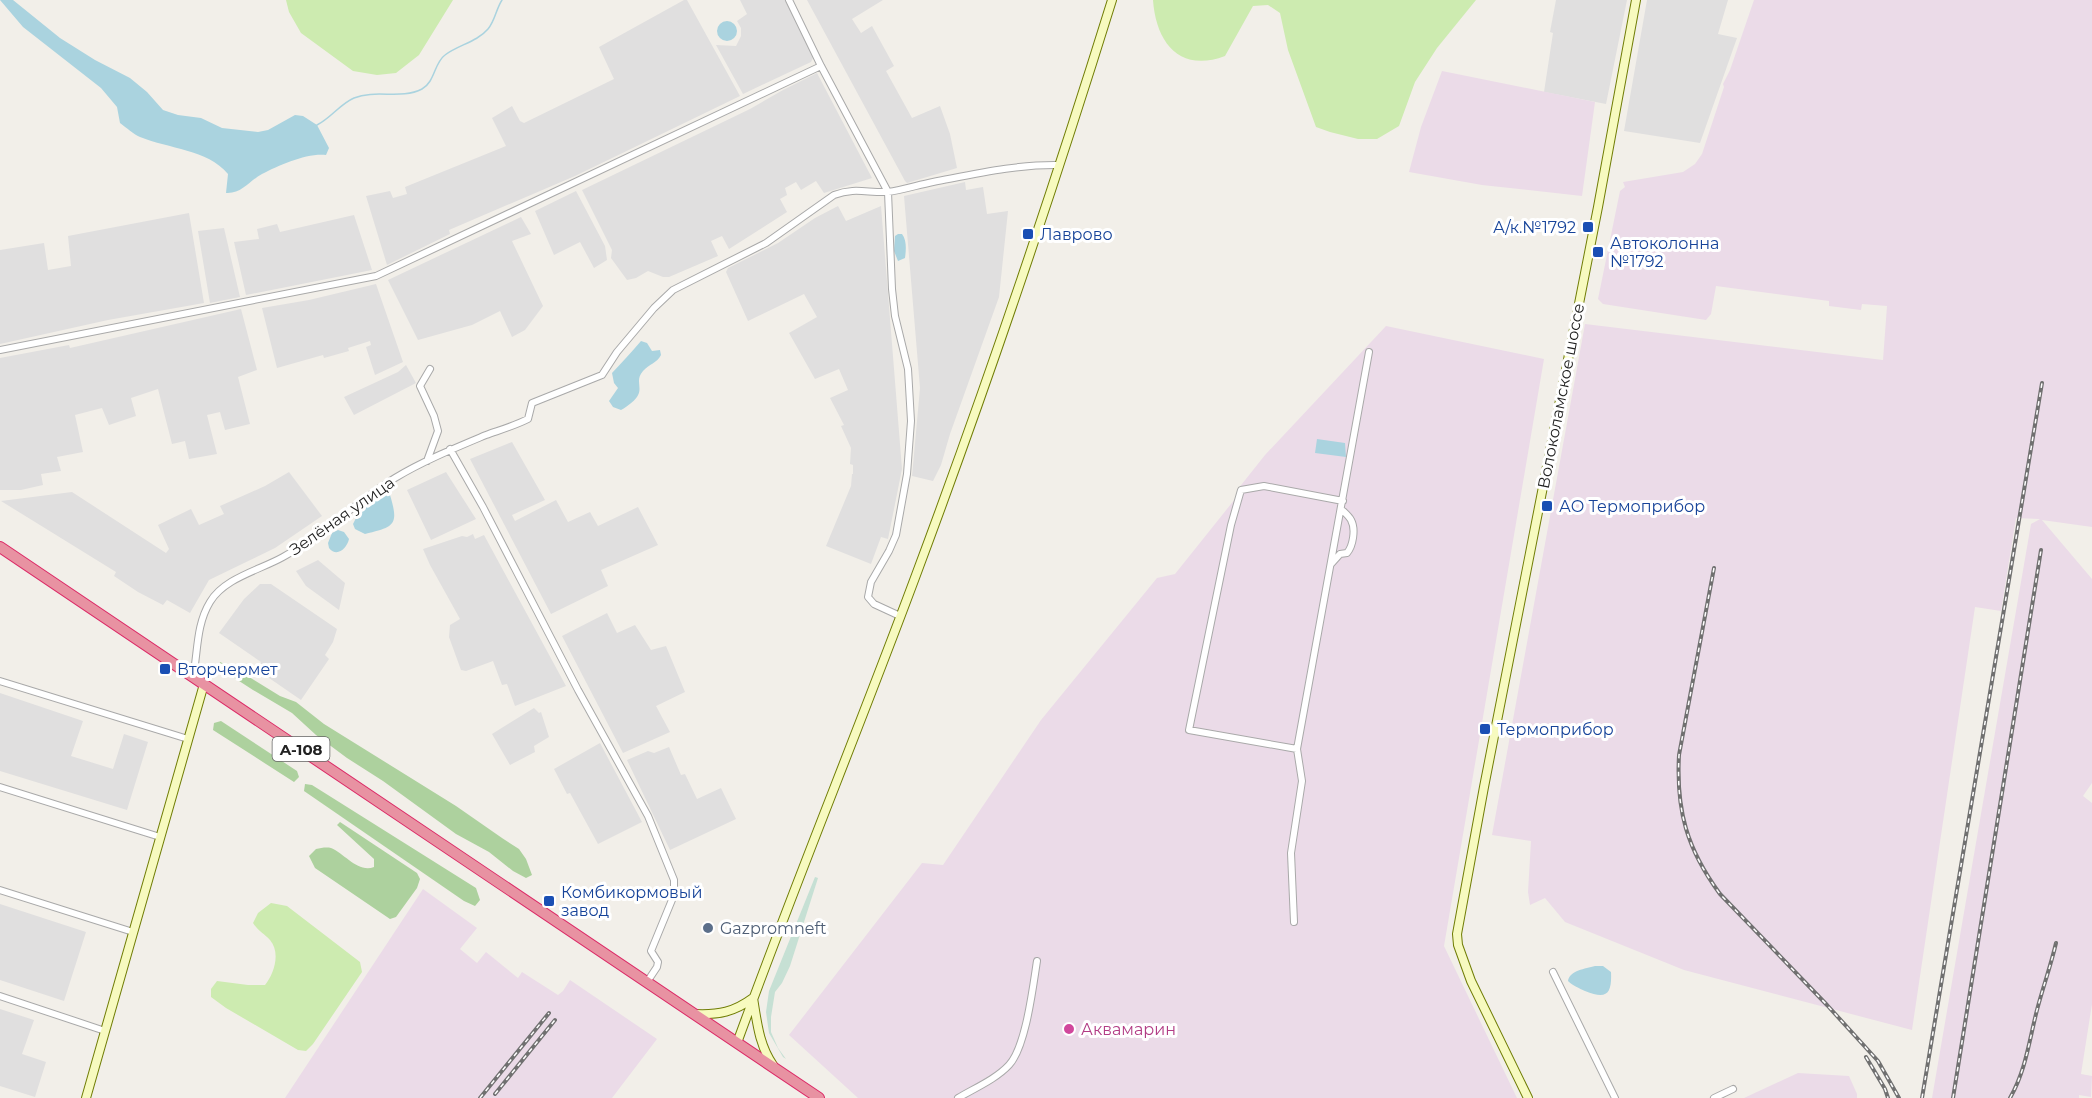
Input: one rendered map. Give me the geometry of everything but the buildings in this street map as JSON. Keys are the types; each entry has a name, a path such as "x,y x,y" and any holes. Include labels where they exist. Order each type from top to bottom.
{"highway":[{"name":"А-108","path":"0,547 819,1098"}],"street":[{"path":"789,0 821,66 888,192 892,289 910,384 911,421 907,474 896,535 871,582 868,597 874,604 900,616"},
{"path":"737,1043 900,616 996,354 1060,165 1112,0"},
{"name":"Волоколамское шоссе","path":"1528,1098 1471,981 1458,945 1457,934 1636,0"},
{"path":"0,350 376,276 821,66"},
{"path":"888,192 1032,165 1060,165"},
{"name":"Зелёная улица","path":"193,677 197,641 209,602 215,594 229,584 293,551 322,533 369,495 397,477 450,449 513,426 528,418 532,404 602,375 616,352 654,308 673,290 766,243 834,195 857,189 888,192"},
{"path":"1294,921 1291,853 1302,781 1297,749 1369,352"},
{"path":"427,461 438,431 434,416 420,386 430,369"},
{"path":"450,449 648,816 674,880 674,895 651,951 658,962 657,967 647,982"},
{"path":"1297,749 1189,730 1231,525 1241,490 1264,486 1343,501"},
{"path":"1331,564 1340,554 1347,553 1351,548 1352,521 1341,508"},
{"path":"0,681 188,739"},
{"path":"86,1098 204,684"},
{"path":"0,787 160,837"},
{"path":"0,890 133,932"},
{"path":"958,1098 1000,1074 1011,1064 1017,1053 1037,961"},
{"path":"1553,972 1615,1098"},
{"path":"0,996 105,1031"},
{"path":"694,1014 725,1013 738,1009 753,998"},
{"path":"753,998 766,1055 777,1070"},
{"path":"1714,1098 1733,1089"}],"shaded area":[{"path":"687,0 740,96 575,176 449,230 450,234 387,265 366,196 390,191 393,198 407,194 405,187 506,146 492,118 512,106 520,121 524,123 614,79 599,47"},
{"path":"740,0 785,0 813,58 811,62 743,94 716,45 736,46 741,36 741,28 737,21 747,14"},
{"path":"807,0 883,0 852,19 861,33 872,26 894,66 886,71 912,118 940,106 950,134 957,168 907,183 905,181"},
{"path":"1556,0 1627,0 1606,104 1544,92 1553,33 1550,32"},
{"path":"1647,0 1728,0 1718,34 1737,38 1700,143 1624,131"},
{"path":"1754,0 2092,0 2092,527 2042,520 2092,579 2092,783 2083,796 2092,803 2092,1004 2081,1074 2092,1076 2091,1097 2079,1095 2079,1098 1932,1098 2031,524 2040,519 2016,518 2001,611 1975,607 1912,1030 1684,970 1565,922 1545,898 1530,905 1528,892 1531,841 1492,835 1585,324 1883,360 1887,306 1862,304 1861,310 1829,306 1829,301 1716,286 1711,314 1706,320 1603,304 1598,299 1620,191 1625,187 1623,182 1683,172 1695,164 1702,154 1724,87 1723,84"},
{"path":"1442,71 1595,102 1582,196 1482,185 1409,172 1421,127"},
{"path":"817,73 872,178 824,193 816,181 801,190 796,182 785,188 787,195 780,199 787,212 729,249 722,236 711,241 718,256 669,277 648,271 627,280 611,258 612,250 582,190 750,109"},
{"path":"965,182 966,190 983,187 987,214 1008,211 999,297 941,465 933,481 912,476 920,388 904,196"},
{"path":"576,191 605,246 607,260 594,268 580,242 554,255 535,211"},
{"path":"838,206 846,221 881,206 902,469 888,539 881,537 871,564 826,546 851,486 853,465 850,464 851,448 841,426 844,425 830,398 848,390 839,369 815,379 789,333 817,317 804,294 748,321 726,272 728,268 778,243 815,218"},
{"path":"189,213 204,303 108,320 0,344 0,250 44,243 48,270 71,266 68,236"},
{"path":"354,215 372,270 246,295 234,242 259,239 257,229 277,224 280,232"},
{"path":"521,217 531,234 512,241 543,306 525,330 512,337 500,311 472,325 418,340 388,280"},
{"path":"224,228 240,297 210,303 198,231"},
{"path":"376,284 403,362 375,375 366,347 371,345 370,341 348,348 349,351 324,358 323,355 277,368 262,308 309,300"},
{"path":"241,309 257,370 238,377 250,424 225,430 220,412 207,415 217,454 189,459 185,441 172,444 158,389 131,398 136,416 109,425 102,408 75,415 83,452 57,457 61,471 41,474 43,485 21,490 0,490 0,358 69,345 70,348"},
{"path":"1386,326 1544,359 1444,946 1517,1098 858,1098 789,1035 922,863 943,865 1041,720 1157,578 1175,574 1235,499 1238,489 1265,455"},
{"path":"406,365 416,383 354,415 344,397 398,372"},
{"path":"512,442 545,500 512,515 515,521 556,500 568,522 590,512 598,526 638,507 658,545 601,570 608,586 551,614 470,459"},
{"path":"289,472 322,516 275,548 209,580 190,613 167,600 163,605 138,592 114,576 116,572 1,501 72,492 166,553 169,549 158,525 191,509 199,525 224,514 220,506 265,486"},
{"path":"446,472 476,519 431,540 407,490"},
{"path":"473,534 475,539 484,535 566,686 515,706 507,684 502,685 493,661 466,671 461,670 449,637 450,625 460,619 423,549"},
{"path":"318,560 345,583 339,610 306,586 296,571"},
{"path":"260,584 271,584 337,629 333,642 325,655 329,659 301,700 256,669 261,662 219,633 244,599"},
{"path":"607,613 617,633 635,625 651,650 666,646 685,692 656,706 670,732 623,753 562,636"},
{"path":"0,693 83,721 71,756 113,769 124,734 148,742 127,810 0,771"},
{"path":"534,708 539,713 541,712 549,737 534,746 535,752 510,765 492,734"},
{"path":"600,743 642,822 598,844 554,769"},
{"path":"669,747 681,775 685,774 697,799 721,788 736,819 670,850 627,760 648,751 654,753"},
{"path":"423,889 477,928 460,949 477,963 486,952 518,978 522,972 558,995 570,980 657,1039 612,1098 285,1098"},
{"path":"0,904 86,932 64,1001 0,980"},
{"path":"0,1009 34,1020 22,1054 46,1062 35,1097 0,1086"},
{"path":"1798,1073 1849,1076 1857,1098 1744,1098"}],"green space":[{"path":"286,0 453,0 419,55 396,73 377,75 353,71 301,33 289,12"},
{"path":"1153,0 1476,0 1437,48 1415,82 1399,126 1377,139 1358,139 1316,127 1288,50 1280,13 1268,5 1253,6 1225,56 1209,60 1195,60 1173,51 1165,41 1159,29"},
{"path":"220,662 238,670 280,696 296,702 324,724 456,806 519,849 532,875 526,878 513,871 489,852 456,834 347,758 316,735 292,713 219,668"},
{"path":"221,721 297,771 299,777 294,782 213,730 214,723"},
{"path":"305,784 312,785 476,888 480,900 475,906 464,901 304,791"},
{"path":"340,822 417,873 420,879 417,888 396,917 390,919 315,868 309,856 316,849 325,848 331,848 362,867 374,867 374,859 337,825"},
{"path":"815,877 818,878 790,966 775,992 771,1017 771,1032 786,1059 783,1057 769,1033 766,1012 769,991"},
{"path":"271,903 287,906 360,962 362,972 306,1051 298,1050 211,997 211,989 217,981 265,985 275,963 275,951 270,940 253,923 258,913"}],"water":[{"path":"0,0 13,0 60,38 130,78 163,110 178,115 201,118 222,128 258,132 268,130 295,115 303,116 317,125 329,148 326,155 310,156 285,164 262,174 237,191 226,193 228,174 219,166 199,154 151,141 130,131 120,123 117,107 101,88 23,27"},
{"path":"727,21 734,24 737,31 734,38 727,41 720,38 717,31 720,24"},
{"path":"898,234 904,236 906,249 905,258 898,261 894,251 895,236"},
{"path":"641,341 647,343 652,351 660,350 661,355 643,371 639,380 639,393 621,410 613,407 609,401 618,388 614,383 612,373"},
{"path":"1317,439 1345,443 1346,457 1315,453"},
{"path":"386,493 390,495 393,505 392,523 383,529 365,534 355,529 353,524 360,510"},
{"path":"338,530 344,532 349,539 341,551 335,552 329,548 328,543 332,533"},
{"path":"1603,966 1611,972 1607,993 1592,994 1568,981 1575,972"}],"waterway":[{"path":"317,125 344,104 362,95 406,94 422,89 430,82 441,58 488,29 502,0"}],"railway":[{"path":"1922,1098 2042,383"},
{"path":"1953,1098 2041,550"},
{"path":"1714,568 1679,755 1680,794 1686,829 1699,861 1720,894 1878,1061 1899,1098"},
{"path":"2010,1098 2023,1066 2056,943"},
{"path":"480,1098 549,1013"},
{"path":"495,1094 555,1020"},
{"path":"1866,1057 1888,1098"}],"place":[{"name":"А/к.№1792","path":"1588,227"},
{"name":"Лаврово","path":"1028,234"},
{"name":"Автоколонна №1792","path":"1598,252"},
{"name":"АО Термоприбор","path":"1547,506"},
{"name":"Вторчермет","path":"165,669"},
{"name":"Термоприбор","path":"1485,729"},
{"name":"Комбикормовый завод","path":"549,901"},
{"name":"Gazpromneft","path":"708,928"},
{"name":"Аквамарин","path":"1069,1029"}]}
